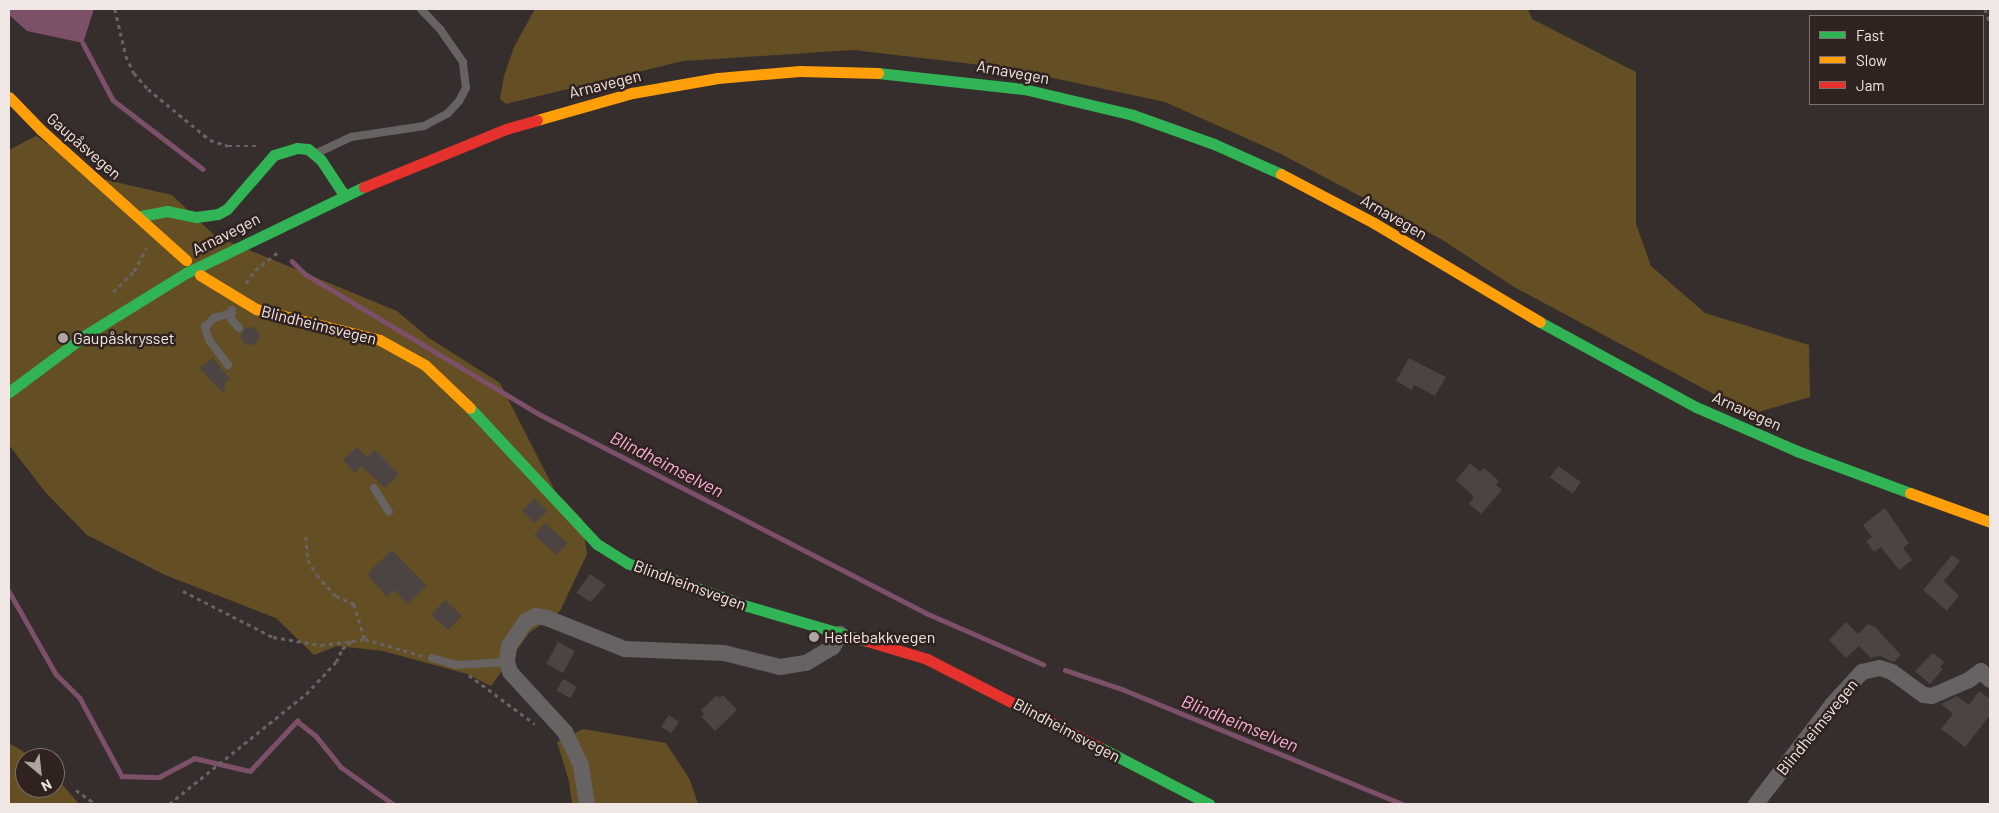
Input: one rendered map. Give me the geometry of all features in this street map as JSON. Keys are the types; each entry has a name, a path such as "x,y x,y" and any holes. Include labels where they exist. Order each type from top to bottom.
{"main road":[{"name":"Arnavegen","path":"9,392 84,336 147,295 226,252 344,195 506,129 587,104 679,84 761,74 841,71 936,76 1024,89 1133,115 1240,155 1374,223 1553,330 1696,407 1797,451 1990,522"},
{"name":"Gaupåsvegen","path":"9,97 41,130 145,220 186,260"},
{"path":"145,220 157,211 196,217 218,214 227,209 274,155 297,148 308,149 316,154 344,195"},
{"name":"Blindheimsvegen","path":"200,275 240,301 272,315 380,340 425,366 460,397 597,544 627,562 679,583 840,634 903,650 950,669 1209,804"}],"street":[{"path":"587,804 581,765 565,732 523,690 507,662 509,646 517,630 536,616 625,649 724,653 780,666 806,663 833,647 840,634"},
{"name":"Blindheimsvegen","path":"1756,804 1832,705 1862,672 1880,668 1892,672 1924,695 1932,696 1969,680 1981,671 1990,680"}],"lane":[{"path":"316,154 325,147 351,137 424,126 448,112 459,101 466,88 463,62 441,30 421,9"},
{"path":"228,365 209,340 205,327 214,318 230,313 240,301"},
{"path":"230,313 231,319 239,328"},
{"path":"374,488 389,512"},
{"path":"432,658 456,665 507,662"}],"path":[{"path":"115,9 126,56 134,73 148,89 210,140 228,146 268,146 274,155"},
{"path":"1985,9 1990,23"},
{"path":"113,292 140,263 148,240 145,220"},
{"path":"240,301 246,294 244,288 255,270 285,247"},
{"path":"306,537 308,560 317,575 336,596 354,604 365,639"},
{"path":"183,591 273,637 321,645 365,639 432,658"},
{"path":"169,804 306,694 332,668 342,649 352,641"},
{"path":"456,665 543,730"},
{"path":"76,790 96,804"}],"shaded area":[{"path":"9,9 94,9 83,43 27,31 9,15"},
{"path":"535,9 1528,9 1532,19 1636,72 1636,224 1651,266 1705,313 1809,345 1810,397 1751,414 1514,287 1441,239 1279,153 1165,102 1007,68 853,50 683,61 506,104 500,99 504,76 514,47"},
{"path":"36,136 98,178 172,195 215,236 397,311 429,338 500,383 555,491 582,519 587,554 560,611 529,633 491,686 467,674 383,651 337,646 314,655 276,618 165,575 87,535 46,493 9,445 9,150"},
{"path":"583,729 666,743 690,780 698,804 572,804 569,781 557,742"},
{"path":"9,743 17,748 15,748 15,798 65,798 65,788 79,804 9,804"}],"building":[{"path":"246,327 254,327 259,332 257,343 246,345 241,340 241,332"},
{"path":"213,358 230,379 225,383 224,394 199,368"},
{"path":"1409,358 1446,377 1435,396 1414,385 1412,390 1396,381"},
{"path":"357,447 367,457 375,450 399,474 385,488 361,466 355,473 343,460"},
{"path":"1470,463 1480,472 1484,468 1499,481 1496,485 1502,490 1481,514 1469,504 1474,497 1456,480"},
{"path":"1558,466 1581,482 1573,494 1550,477"},
{"path":"535,498 547,511 534,523 522,510"},
{"path":"1885,508 1909,543 1903,548 1912,560 1899,570 1881,547 1874,552 1866,541 1872,537 1863,525"},
{"path":"545,523 567,543 557,555 534,535"},
{"path":"392,550 427,586 408,604 394,590 387,597 369,577 369,572"},
{"path":"1952,555 1960,561 1944,581 1959,596 1947,611 1923,590"},
{"path":"590,574 606,585 591,602 576,593"},
{"path":"445,600 462,616 448,630 431,615"},
{"path":"1846,622 1858,634 1868,624 1875,627 1901,655 1894,662 1880,656 1871,658 1859,646 1846,658 1829,640"},
{"path":"558,642 575,651 563,673 546,664"},
{"path":"1933,653 1944,662 1940,667 1943,669 1930,684 1915,671"},
{"path":"563,679 577,687 570,698 556,690"},
{"path":"1979,691 1990,699 1990,715 1965,747 1941,729 1953,714 1941,704 1957,696 1969,705"},
{"path":"717,695 720,698 723,695 737,710 715,731 701,716 704,714 701,710"},
{"path":"669,715 679,722 671,733 661,726"}],"waterway":[{"name":"Blindheimselven","path":"83,43 113,100 203,169"},
{"name":"Blindheimselven","path":"292,261 305,274 539,414 926,613 1043,664"},
{"path":"9,591 56,674 80,698 122,776 159,777 194,758 250,771 297,721 316,736 341,767 393,804"},
{"name":"Blindheimselven","path":"1065,670 1122,689 1403,804"}],"traffic: fast":[{"path":"878,73 1024,89 1133,115 1214,144 1281,174"},
{"path":"141,216 167,211 196,217 218,214 227,209 274,155 297,148 308,149 321,160 344,195"},
{"path":"9,392 84,336 186,273 364,187"},
{"path":"1540,322 1696,407 1797,451 1910,493"},
{"path":"470,408 597,544 627,563 747,606 867,641"},
{"path":"1101,748 1209,804"}],"traffic: slow":[{"path":"537,120 632,93 718,78 800,71 878,73"},
{"path":"9,97 41,130 186,260"},
{"path":"1281,174 1374,223 1540,322"},
{"path":"200,275 256,309 380,340 425,365 470,408"},
{"path":"1910,493 1990,522"}],"traffic: jam":[{"path":"364,187 506,129 537,120"},
{"path":"867,641 927,659 1101,748"}],"place":[{"name":"Gaupåskrysset","path":"63,338"},
{"name":"Hetlebakkvegen","path":"814,637"}]}
